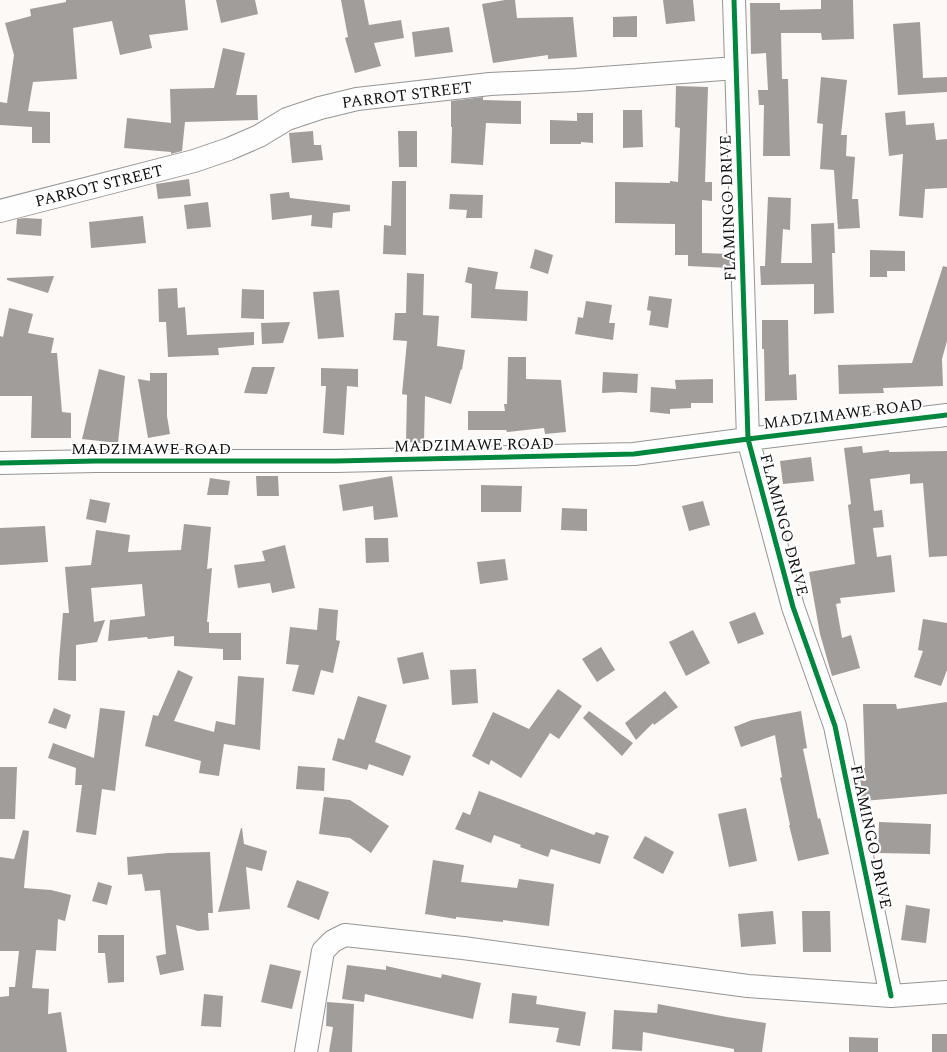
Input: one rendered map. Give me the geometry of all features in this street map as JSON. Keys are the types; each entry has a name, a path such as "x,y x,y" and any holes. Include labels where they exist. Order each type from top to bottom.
{"street":[{"name":"FLAMINGO DRIVE","path":"734,0 748,439 793,607 834,726 891,996"},
{"name":"PARROT STREET","path":"0,211 194,161 230,149 259,136 287,120 320,108 357,98 490,84 736,68"},
{"name":"MADZIMAWE ROAD","path":"0,463 96,461 336,461 634,454 947,414"},
{"path":"306,1052 323,951 333,941 345,935 464,948 748,986 891,996 947,992"}],"building":[{"path":"66,0 185,0 188,30 149,35 152,48 120,55 112,21 73,28 77,79 33,82 28,111 50,112 50,143 32,143 32,127 0,125 0,102 7,103 14,55 5,23 31,16 30,9 66,2"},
{"path":"216,0 255,0 258,14 221,23"},
{"path":"341,0 364,0 369,25 401,20 404,38 374,43 381,66 355,73 345,38 348,37"},
{"path":"505,0 515,0 517,18 573,17 577,57 548,59 548,55 493,63 482,4"},
{"path":"663,0 693,0 695,21 666,24"},
{"path":"821,0 853,0 854,39 822,40 821,33 781,33 782,79 788,79 790,156 763,156 764,105 759,105 758,90 768,90 766,53 751,54 750,3 780,3 780,10 821,9"},
{"path":"637,16 637,37 613,37 613,17"},
{"path":"920,22 923,78 947,77 947,92 898,95 893,24"},
{"path":"449,27 453,52 415,57 412,32"},
{"path":"223,48 245,53 236,95 257,95 258,120 185,122 182,151 171,154 171,152 124,148 127,118 171,123 170,89 214,88"},
{"path":"821,77 847,80 841,135 847,135 846,156 855,157 852,199 858,199 860,228 838,229 834,170 820,169 823,124 817,123"},
{"path":"676,86 708,87 705,182 712,182 712,201 702,200 702,253 730,254 730,268 688,266 688,255 675,255 675,224 615,223 615,182 678,182 680,128 675,127"},
{"path":"483,97 483,100 521,101 521,124 486,123 483,165 451,163 451,101"},
{"path":"623,110 642,110 643,147 623,148"},
{"path":"905,111 906,125 934,123 936,140 947,139 947,188 925,189 923,218 899,216 903,154 889,156 885,113"},
{"path":"577,113 593,113 593,143 581,142 581,144 550,144 550,120 577,121"},
{"path":"313,131 314,145 321,145 323,160 292,163 289,133"},
{"path":"398,131 417,131 417,167 399,167"},
{"path":"189,179 191,196 158,199 156,184"},
{"path":"392,181 406,181 406,255 383,254 384,225 391,226"},
{"path":"289,192 290,198 350,205 350,211 333,213 332,228 311,226 312,215 272,220 270,194"},
{"path":"450,194 483,195 482,218 466,218 467,210 449,209"},
{"path":"768,197 791,198 790,230 783,229 781,263 812,263 811,224 834,223 835,253 832,253 834,313 814,314 814,284 761,285 760,266 765,266"},
{"path":"208,202 211,227 187,229 184,205"},
{"path":"143,216 146,243 91,248 89,222"},
{"path":"17,219 42,219 41,236 16,234"},
{"path":"535,249 553,255 548,274 530,268"},
{"path":"870,250 905,251 905,271 887,271 887,277 870,277"},
{"path":"943,266 947,267 947,341 942,359 943,386 883,388 884,393 839,394 838,365 912,363"},
{"path":"468,267 498,272 495,289 528,291 527,321 471,318 472,284 465,282"},
{"path":"407,273 424,274 423,315 439,316 437,346 465,350 462,370 461,369 451,404 425,396 424,443 406,442 407,395 402,394 407,341 393,340 395,313 406,313"},
{"path":"54,276 48,293 7,280 7,278"},
{"path":"177,288 178,308 185,307 187,335 254,332 254,345 218,348 219,355 168,357 166,322 159,322 158,289"},
{"path":"242,289 264,290 264,319 241,318"},
{"path":"339,290 344,337 318,339 313,292"},
{"path":"649,296 672,299 668,328 649,325 651,311 647,310"},
{"path":"586,301 612,305 609,323 615,323 613,340 575,334 578,317 583,318"},
{"path":"9,308 33,314 28,333 54,338 51,353 57,353 62,412 71,413 71,438 31,438 32,396 0,396 0,336 3,337"},
{"path":"762,320 788,320 789,375 796,374 797,400 765,401"},
{"path":"290,322 283,343 262,344 261,323"},
{"path":"508,357 526,357 526,379 561,380 566,432 545,434 544,428 507,432 506,430 468,430 468,411 505,411 504,404 507,404"},
{"path":"252,367 275,367 267,394 244,393"},
{"path":"321,368 358,369 358,387 347,386 344,435 323,433 326,386 321,386"},
{"path":"99,369 125,376 118,443 82,439"},
{"path":"603,372 638,374 637,393 602,393"},
{"path":"150,373 167,373 167,416 170,434 148,438 138,379 150,381"},
{"path":"713,379 713,403 691,403 691,408 670,409 670,414 650,412 651,387 676,389 675,380"},
{"path":"862,446 863,453 889,450 889,452 947,451 947,556 929,557 923,483 910,484 910,474 870,479 874,511 882,510 884,527 873,528 877,557 891,555 895,592 840,598 841,603 836,604 842,638 851,635 860,668 832,676 820,634 809,572 855,564 848,505 851,504 844,448"},
{"path":"811,457 814,481 783,484 780,461"},
{"path":"256,476 278,476 279,496 257,496"},
{"path":"392,476 398,517 374,520 373,506 343,511 339,485"},
{"path":"210,478 230,481 228,495 207,495"},
{"path":"481,485 522,486 521,512 481,512"},
{"path":"90,499 110,503 106,523 86,519"},
{"path":"703,501 710,525 689,531 682,506"},
{"path":"562,508 587,509 587,531 561,530"},
{"path":"184,524 211,527 207,569 212,568 207,622 209,622 209,633 241,633 241,660 223,660 223,649 174,646 174,636 108,641 110,620 145,616 142,584 91,588 94,622 105,620 97,642 76,645 76,681 58,680 63,613 69,613 65,567 91,565 96,530 130,535 128,552 181,550"},
{"path":"45,526 48,562 0,565 0,528"},
{"path":"365,538 388,538 389,562 366,563"},
{"path":"285,545 295,588 272,593 270,583 238,588 234,565 265,561 262,551"},
{"path":"505,559 508,580 480,584 477,562"},
{"path":"319,608 338,610 336,640 340,641 333,673 321,670 314,695 292,691 299,665 286,664 290,627 317,630"},
{"path":"755,612 764,634 738,644 729,622"},
{"path":"923,619 947,623 947,670 941,686 914,677 923,651 918,650"},
{"path":"693,630 710,663 686,676 669,642"},
{"path":"601,647 615,670 597,682 582,659"},
{"path":"423,652 429,679 403,684 397,658"},
{"path":"476,669 478,703 452,705 450,670"},
{"path":"178,670 193,677 174,721 214,732 216,721 235,725 238,676 264,678 260,750 224,744 219,776 199,773 201,761 145,746 153,715 158,716"},
{"path":"558,689 582,706 559,739 550,733 521,778 491,760 489,765 472,756 493,712 529,729"},
{"path":"665,691 678,707 654,725 653,723 636,740 625,723"},
{"path":"358,696 387,705 375,742 411,756 403,776 369,764 367,770 332,760 338,738 344,740"},
{"path":"947,702 947,794 863,801 859,769 865,768 863,704 896,704 897,709"},
{"path":"54,708 71,715 66,729 48,723"},
{"path":"100,708 125,711 115,791 102,789 96,835 76,832 82,785 75,785 76,768 48,758 53,743 94,758"},
{"path":"589,711 633,743 622,756 583,718"},
{"path":"801,711 807,748 803,749 818,819 820,818 829,854 798,861 780,778 782,777 775,735 741,747 734,727 752,720"},
{"path":"298,766 325,768 324,791 296,789"},
{"path":"0,767 17,767 15,819 0,819"},
{"path":"479,791 594,835 596,832 609,836 600,864 551,849 548,857 520,847 521,845 494,835 491,843 455,829 463,812 470,815"},
{"path":"324,797 350,800 389,826 371,853 350,838 319,834"},
{"path":"746,808 757,861 729,867 718,814"},
{"path":"879,822 931,824 930,854 878,853"},
{"path":"241,828 244,844 267,851 262,871 246,867 250,909 218,912"},
{"path":"23,830 29,831 24,888 51,890 71,895 65,921 58,919 56,951 36,950 32,988 49,989 48,1014 61,1012 67,1052 0,1052 0,997 9,996 9,987 15,987 19,951 0,951 0,857 14,859"},
{"path":"645,836 674,852 663,874 633,858"},
{"path":"210,852 213,913 208,913 209,930 198,931 176,925 184,970 160,975 156,956 166,954 160,890 145,891 142,874 128,875 127,857 168,853"},
{"path":"433,860 464,865 461,882 517,888 519,879 554,884 549,926 503,920 503,922 456,917 456,919 425,914"},
{"path":"297,880 329,892 319,920 287,907"},
{"path":"98,882 112,886 107,905 92,901"},
{"path":"906,905 930,909 926,943 901,940"},
{"path":"773,911 776,944 741,947 738,914"},
{"path":"802,911 830,911 831,952 803,952"},
{"path":"98,935 124,935 124,982 108,983 105,953 98,953"},
{"path":"270,964 301,971 292,1009 261,1002"},
{"path":"347,965 386,970 386,966 441,978 442,974 481,983 473,1019 365,994 364,1002 342,999"},
{"path":"512,993 537,996 536,1004 586,1012 580,1046 556,1042 559,1028 509,1023"},
{"path":"204,994 223,996 221,1027 201,1026"},
{"path":"327,1002 354,1004 352,1052 329,1052 333,1027 326,1026"},
{"path":"658,1004 766,1023 762,1052 734,1052 734,1049 643,1032 642,1051 612,1049 614,1010 657,1013"},
{"path":"932,1034 947,1034 947,1052 932,1052"},
{"path":"849,1037 878,1038 878,1052 849,1052"}],"cycle path":[{"path":"734,0 748,439 793,607 835,726 891,996"},
{"path":"0,463 96,461 336,461 634,454 947,415"}]}
